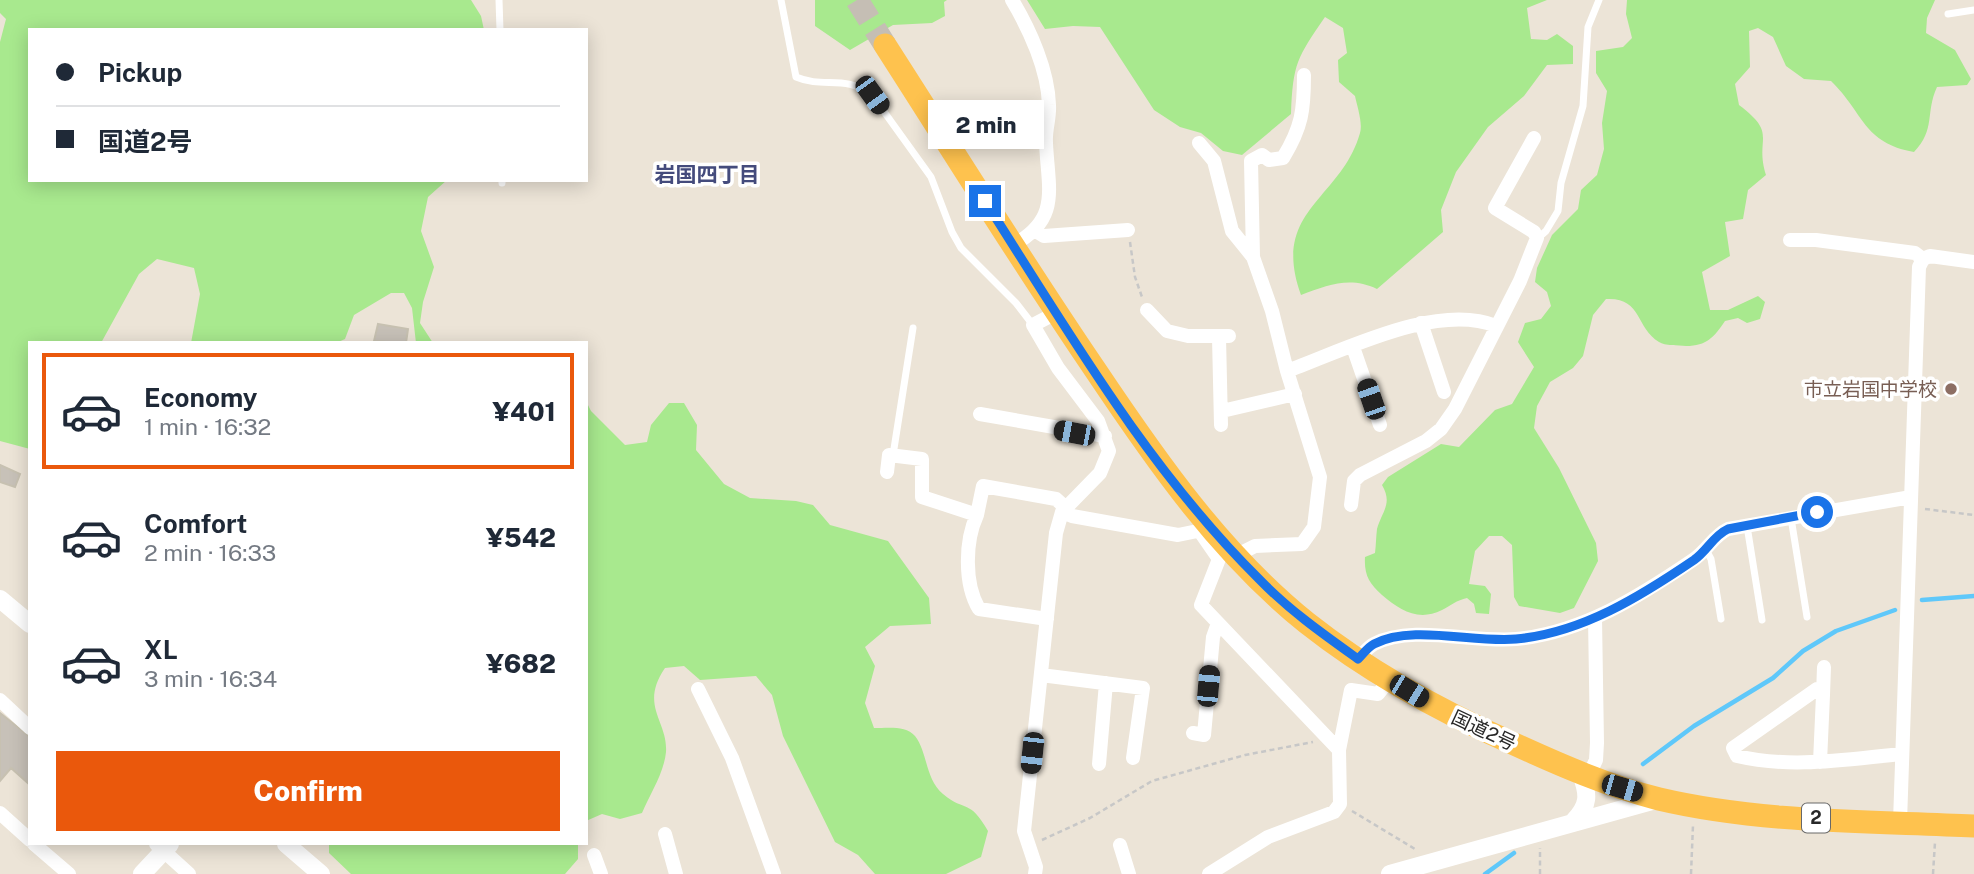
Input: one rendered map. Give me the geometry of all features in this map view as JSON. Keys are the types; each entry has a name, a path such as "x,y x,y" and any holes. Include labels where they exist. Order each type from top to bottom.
{"highway":[{"name":"国道2号","path":"885,45 1056,313 1206,530 1237,555 1308,624 1358,659 1448,714 1585,775 1660,799 1758,815 1937,824 1973,822"}],"street":[{"path":"1012,0 1030,33 1048,96 1046,145 1050,191 1046,214 1036,231 1013,245"},
{"path":"1237,555 1255,546 1302,544 1314,527 1320,477 1287,371 1272,311 1253,257 1251,161 1262,155 1269,160 1283,158 1295,139 1303,116 1304,75"},
{"path":"995,126 1038,117 1048,119"},
{"path":"1351,505 1352,492 1360,475 1426,441 1441,429 1455,409 1520,281 1537,238 1534,232 1495,208 1534,138"},
{"path":"1199,144 1214,161 1232,231 1253,257"},
{"path":"1036,231 1044,236 1128,230"},
{"path":"1790,240 1816,240 1915,253 1923,259"},
{"path":"1900,822 1919,267 1923,259 1930,256 1974,262"},
{"path":"1147,310 1167,331 1188,336 1224,337 1222,418 1295,394"},
{"path":"1035,874 1030,845 1024,831 1056,533 1064,510 1107,462 1109,451 1105,436 1033,325 1056,313"},
{"path":"1287,371 1421,323 1483,320 1496,326"},
{"path":"1421,323 1444,393"},
{"path":"1353,347 1380,425"},
{"path":"980,414 1105,436"},
{"path":"887,472 889,455 922,459 922,497 977,515"},
{"path":"1046,619 979,609 970,594 972,524 977,515 983,486 1056,499 1072,516 1178,535 1206,530 1219,559 1201,605 1339,750"},
{"path":"1358,659 1372,645 1403,635 1517,639 1595,618 1640,594 1706,550 1716,535 1791,517 1911,502"},
{"path":"0,599 28,622"},
{"path":"1574,821 1585,809 1588,792 1585,775 1596,760 1595,618"},
{"path":"1193,733 1204,735 1213,637 1218,623"},
{"path":"1820,762 1824,667"},
{"path":"1041,675 1143,688 1133,758"},
{"path":"1209,874 1268,837 1324,818 1340,804 1339,750 1351,690 1378,694 1390,679"},
{"path":"1099,764 1106,683"},
{"path":"698,689 732,758 774,874"},
{"path":"1823,695 1817,689 1733,748 1737,756 1789,764 1902,754"},
{"path":"0,700 28,726"},
{"path":"1390,874 1660,799"},
{"path":"0,813 28,838"},
{"path":"665,834 676,874"},
{"path":"35,845 69,874"},
{"path":"287,845 321,874"},
{"path":"1120,845 1129,874"},
{"path":"142,874 163,846 189,874"},
{"path":"594,855 601,874"}],"lane":[{"path":"499,0 500,28"},
{"path":"781,0 796,77 807,82 848,82 860,86 872,95 931,177 952,232 961,247 1016,303 1033,325"},
{"path":"1537,238 1546,231 1558,211 1560,183 1583,106 1588,27 1599,0"},
{"path":"1948,14 1974,10"},
{"path":"893,456 913,328"},
{"path":"1791,517 1807,617"},
{"path":"1746,526 1762,620"},
{"path":"1706,550 1712,559 1721,620"}],"path":[{"path":"1128,230 1135,276 1147,310"},
{"path":"1911,502 1974,515"},
{"path":"1030,845 1090,818 1152,780 1245,755 1312,742 1339,750"},
{"path":"1340,804 1434,861"},
{"path":"1691,874 1694,805"},
{"path":"1933,874 1937,824"},
{"path":"1539,831 1540,874"}],"green space":[{"path":"0,0 471,0 481,16 484,28 28,28 28,182 445,182 428,197 421,231 434,267 423,302 420,323 432,341 416,341 412,308 404,293 391,293 354,315 345,339 340,341 191,341 200,294 194,268 157,259 139,274 102,341 28,341 28,448 0,441 0,42 6,19 0,13"},
{"path":"815,0 947,0 944,2 945,16 932,23 893,25 850,50 815,26"},
{"path":"1027,0 1547,0 1527,8 1531,39 1547,40 1557,34 1573,46 1573,64 1547,65 1524,96 1488,127 1456,172 1441,210 1443,232 1377,289 1358,283 1339,283 1301,295 1294,266 1294,243 1301,224 1312,207 1351,156 1361,129 1355,96 1339,82 1338,60 1347,53 1343,28 1325,17 1298,62 1293,83 1291,114 1242,155 1223,151 1201,133 1180,127 1154,110 1100,27 1045,29"},
{"path":"1627,0 1935,0 1927,18 1926,33 1955,50 1971,79 1967,85 1937,87 1928,128 1914,152 1884,142 1866,125 1831,81 1804,79 1786,66 1773,37 1758,28 1749,31 1750,67 1735,84 1739,105 1762,130 1766,175 1748,190 1743,219 1725,222 1730,256 1702,272 1710,310 1728,310 1758,296 1765,302 1760,319 1747,323 1738,318 1725,321 1705,342 1686,346 1668,345 1651,336 1637,314 1626,303 1606,299 1593,315 1583,356 1573,368 1550,382 1537,406 1534,428 1559,468 1596,543 1598,561 1574,608 1560,613 1519,606 1514,597 1512,545 1502,536 1489,536 1475,551 1469,584 1485,586 1491,594 1489,614 1476,613 1474,604 1467,598 1433,613 1410,613 1377,591 1365,569 1365,557 1375,553 1377,529 1387,503 1382,485 1388,477 1441,444 1459,447 1495,410 1512,404 1534,367 1518,342 1525,323 1541,319 1551,306 1547,292 1535,282 1537,268 1552,235 1578,209 1581,190 1597,175 1604,149 1602,123 1607,91 1596,73 1596,51 1623,47 1632,38 1626,14"},
{"path":"669,403 684,403 697,425 696,450 724,484 750,498 813,505 830,525 888,541 929,598 931,624 890,626 865,647 875,666 865,703 874,728 902,729 915,736 937,788 951,800 976,814 988,831 981,857 946,874 875,874 858,855 835,842 783,736 772,695 756,676 700,680 684,666 665,668 654,693 666,752 660,776 642,813 620,819 602,814 588,820 588,405 625,445 647,442 651,425"},
{"path":"329,845 578,845 578,859 565,874 351,874 329,853"}],"building":[{"path":"378,324 408,329 406,341 374,341"},
{"path":"0,465 20,474 15,487 0,482"},
{"path":"0,713 28,735 28,783 11,768 0,781"}],"waterway":[{"path":"1922,600 1974,596"},
{"path":"1643,764 1694,726 1773,678 1803,651 1836,631 1895,610"},
{"path":"1485,874 1514,853"}],"tunnel":[{"path":"857,0 885,45"}],"place":[{"name":"市立岩国中学校","path":"1951,389"}],"district":[{"name":"岩国四丁目","path":"707,175"}],"route":[{"path":"985,201 1056,313 1163,471 1259,580 1308,624 1358,659 1372,645 1403,635 1517,639 1566,628 1595,618 1640,594 1709,548 1716,535 1728,529 1817,512"}]}
